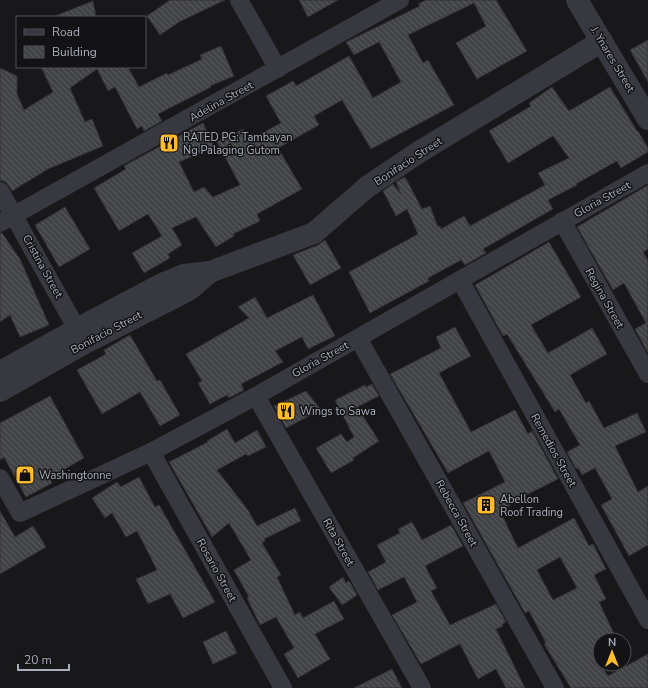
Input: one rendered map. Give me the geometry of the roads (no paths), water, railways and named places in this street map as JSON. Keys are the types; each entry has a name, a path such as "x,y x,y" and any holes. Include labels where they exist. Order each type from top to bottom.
{"street":[{"path":"239,0 278,69"},
{"name":"Adelina Street","path":"7,219 400,0"},
{"name":"J. Ynares Street","path":"578,0 648,119"},
{"name":"Bonifacio Street","path":"0,391 81,336 184,275 210,272 314,233 367,188 419,152 602,41"},
{"name":"Gloria Street","path":"0,478 20,513 151,452 256,396 648,173"},
{"name":"Cristina Street","path":"0,191 7,219 81,336"},
{"name":"Regina Street","path":"562,221 648,374"},
{"name":"Remedios Street","path":"460,280 648,620"},
{"name":"Bonifacio Street","path":"0,372 81,336"},
{"name":"Rebecca Street","path":"358,338 556,688"},
{"name":"Rita Street","path":"256,396 422,688"},
{"name":"Rosario Street","path":"151,452 282,688"}],"place":[{"name":"RATED PG: Tambayan Ng Palaging Gutom","path":"169,143"},
{"name":"Wings to Sawa","path":"286,411"},
{"name":"Washingtonne","path":"25,475"},
{"name":"Abellon Roof Trading","path":"486,505"}]}
